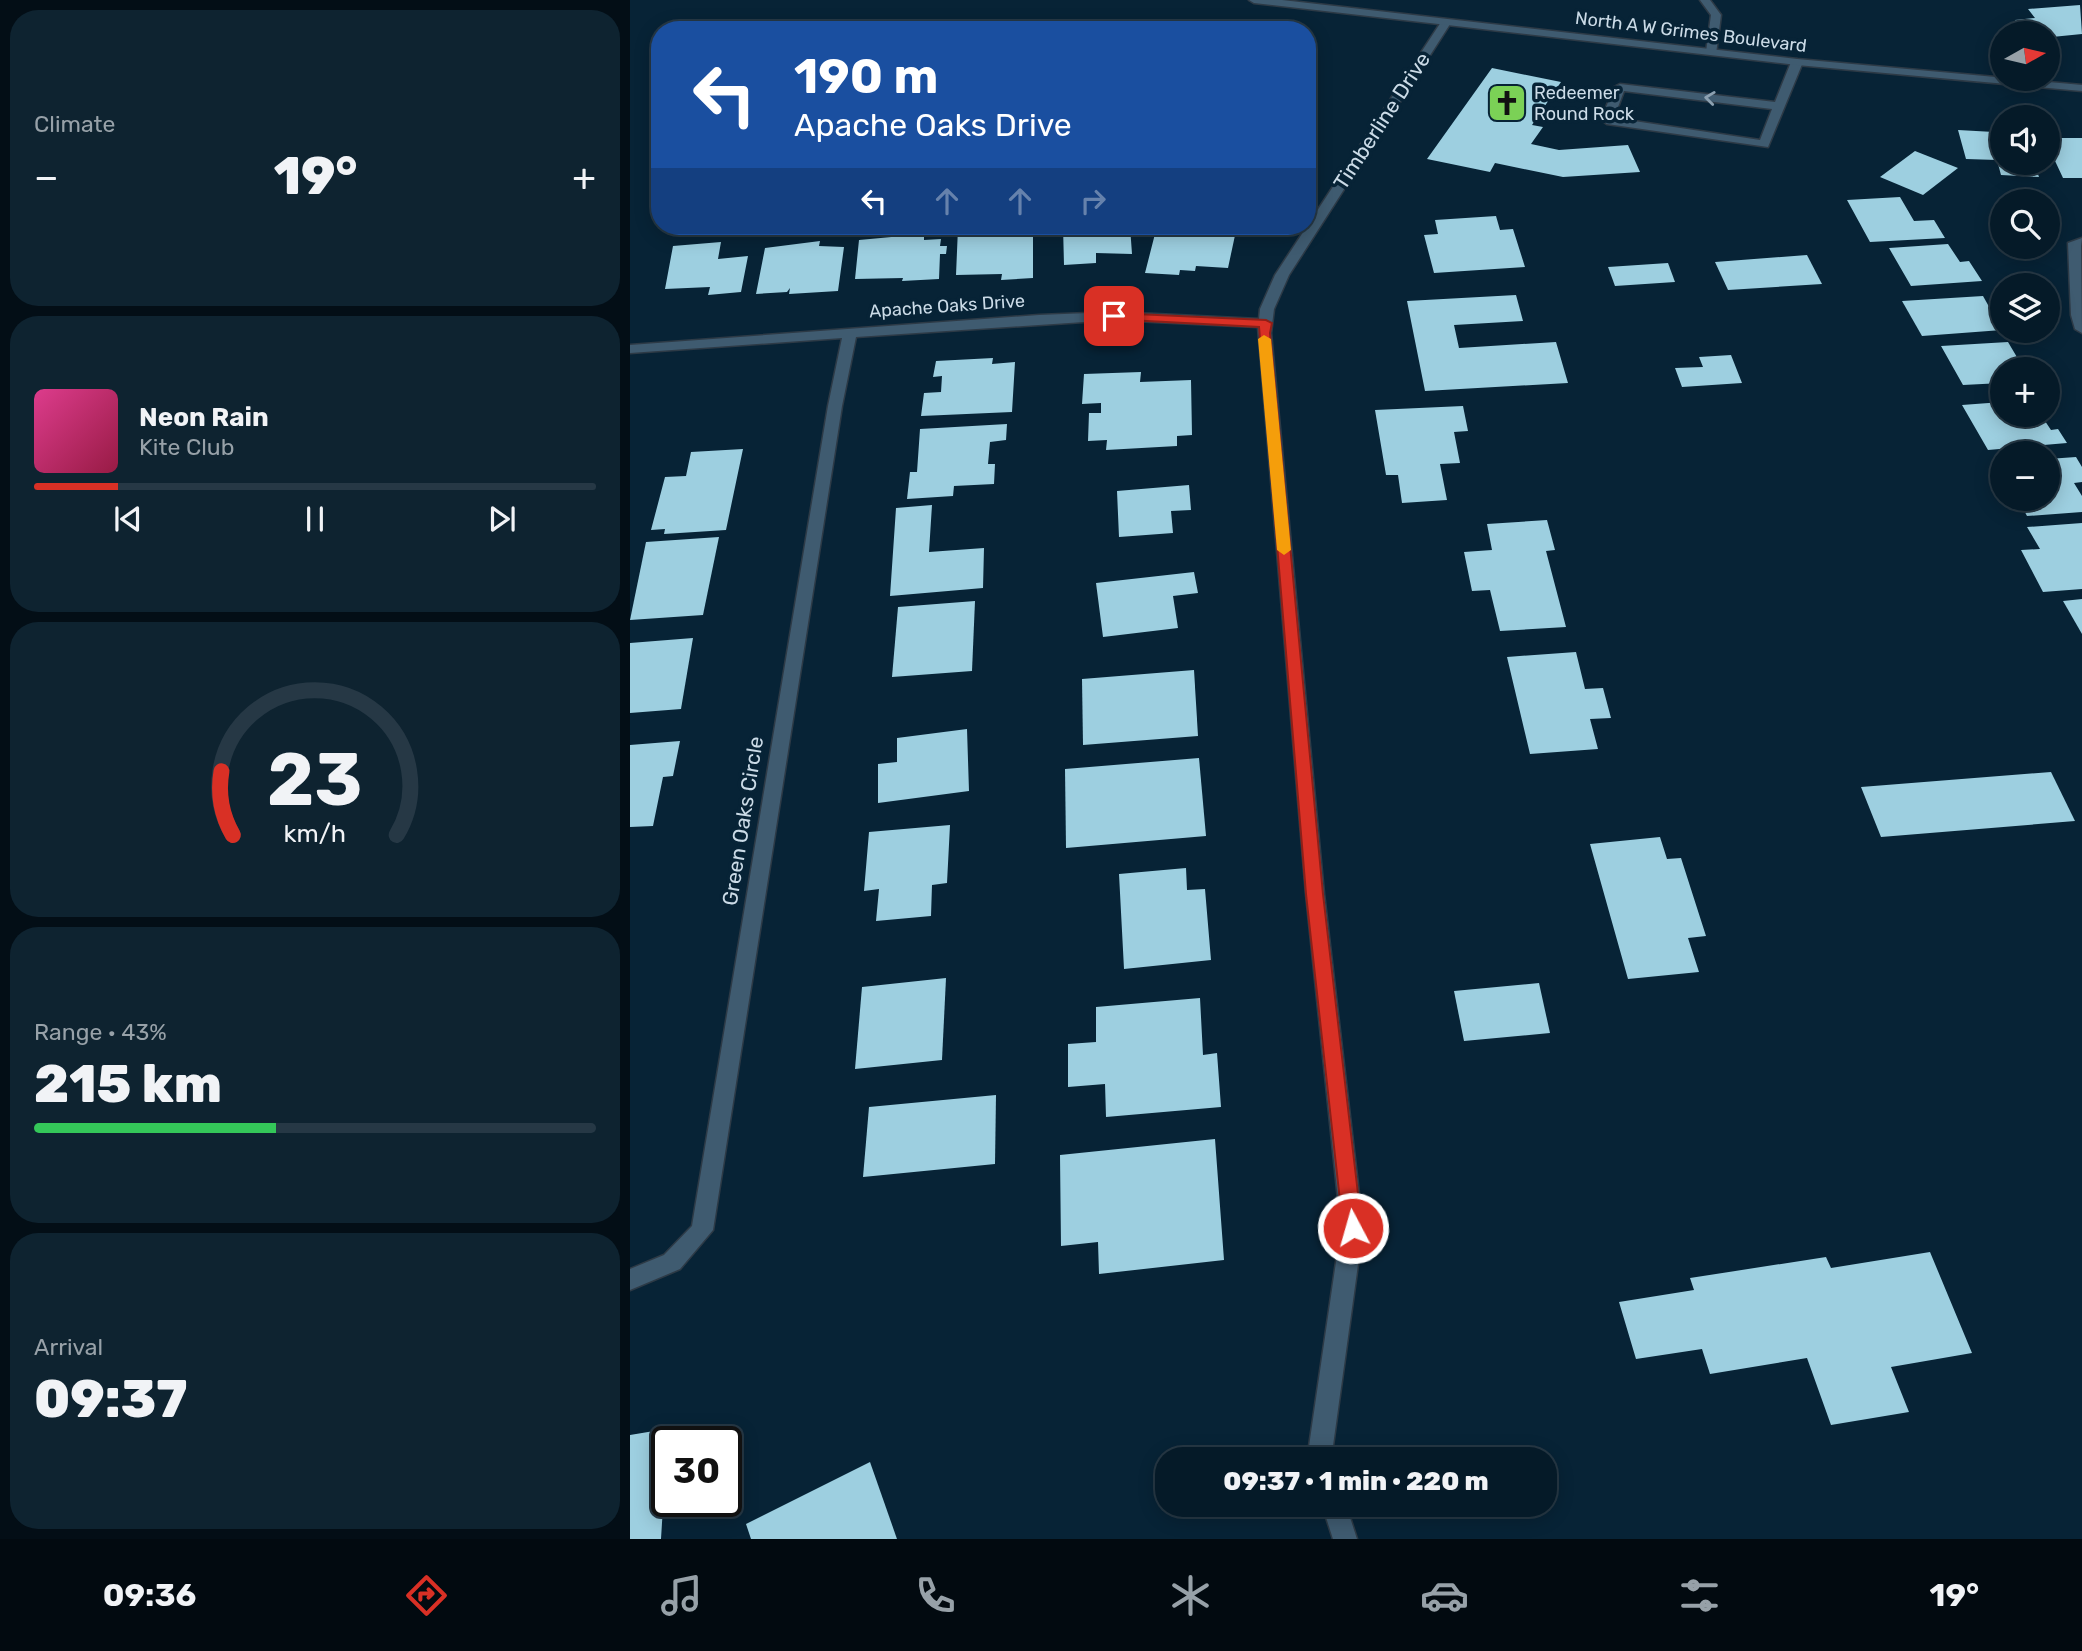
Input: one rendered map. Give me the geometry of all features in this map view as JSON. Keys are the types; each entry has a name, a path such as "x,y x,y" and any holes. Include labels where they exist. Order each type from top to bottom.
{"street":[{"name":"North A W Grimes Boulevard","path":"1254,0 1320,4 1797,62 2082,88"},
{"path":"1705,0 1716,15 1712,52"},
{"name":"Timberline Drive","path":"1316,223 1447,21"},
{"path":"1778,106 1620,87 1607,121 1764,144 1797,62"},
{"name":"Timberline Drive","path":"1308,235 1282,275 1267,309 1264,333 1315,894 1353,1228 1321,1447"},
{"path":"2082,242 2074,243 2078,316 2082,329"},
{"name":"Apache Oaks Drive","path":"630,349 1114,316 1266,323"},
{"name":"Green Oaks Circle","path":"630,1280 672,1262 702,1230 719,1104 823,475 850,332"},
{"path":"1338,1517 1345,1539"}],"building":[{"path":"2080,5 2082,34 2060,36 2060,21 2015,20 2035,18 2028,9"},
{"name":"Redeemer Round Rock","path":"1492,68 1561,82 1532,125 1543,127 1531,144 1559,150 1628,145 1640,172 1563,177 1495,163 1490,172 1427,159"},
{"path":"1958,130 1990,132 1990,160 1966,159"},
{"path":"2060,138 2082,138 2082,178 2063,178 2060,172"},
{"path":"1915,151 1958,168 1923,195 1880,177"},
{"path":"2001,175 2038,175 2039,177"},
{"path":"1900,197 1914,221 1934,220 1945,238 1870,242 1847,200"},
{"path":"1496,216 1500,230 1513,229 1525,267 1434,273 1424,235 1438,234 1435,220"},
{"path":"913,235 924,235 924,240 941,239 940,246 947,246 946,254 940,254 939,279 855,279 859,240"},
{"path":"958,235 1033,235 1033,278 1001,280 1002,274 956,275"},
{"path":"1063,235 1131,235 1132,254 1096,253 1096,263 1064,265"},
{"path":"1155,235 1235,235 1228,268 1196,266 1195,271 1180,270 1179,275 1145,273"},
{"path":"820,241 819,246 844,247 838,291 789,294 790,288 787,292 756,294 765,248"},
{"path":"721,242 718,259 748,256 741,292 708,295 710,287 665,289 673,246"},
{"path":"1948,244 1960,262 1969,261 1982,281 1911,286 1889,248"},
{"path":"1807,255 1822,284 1728,290 1715,262"},
{"path":"1668,263 1675,282 1615,286 1608,267"},
{"path":"1516,295 1523,321 1454,325 1459,348 1556,342 1568,383 1425,391 1407,301"},
{"path":"1983,296 1990,309 1990,331 1922,336 1902,301"},
{"path":"2009,343 2017,357 1990,357 1990,384 1963,385 1941,346"},
{"path":"1731,355 1742,383 1682,387 1675,368 1703,367 1699,357"},
{"path":"993,358 992,364 1015,362 1012,412 921,416 924,393 941,392 942,376 933,377 936,361"},
{"path":"1141,372 1140,382 1191,380 1192,435 1177,436 1177,446 1106,450 1107,440 1088,441 1089,413 1101,413 1101,403 1082,404 1084,374"},
{"path":"1990,403 1990,427 2049,427 2051,430 2058,429 2067,443 1990,441 1988,450 1962,405"},
{"path":"1463,406 1468,431 1454,432 1460,463 1440,464 1447,500 1402,503 1398,475 1386,475 1375,410"},
{"path":"1007,424 1006,440 990,442 988,464 995,464 994,484 954,486 953,496 907,499 910,472 917,472 920,429"},
{"path":"743,449 726,530 664,534 665,529 651,530 665,477 686,476 691,452"},
{"path":"2076,457 2082,467 2082,482 2074,483 2082,496 2082,512 2027,516 2024,511 2060,511 2060,458"},
{"path":"1189,485 1191,510 1171,511 1173,533 1119,537 1117,491"},
{"path":"932,505 929,552 984,548 983,588 890,596 896,508"},
{"path":"1547,520 1555,550 1546,551 1566,627 1500,631 1490,590 1472,591 1464,552 1492,550 1487,524"},
{"path":"2082,523 2082,589 2043,592 2021,550 2040,549 2027,527"},
{"path":"719,537 703,615 630,620 646,542"},
{"path":"1194,572 1198,593 1173,596 1178,628 1103,637 1096,583"},
{"path":"2082,599 2082,634 2063,601"},
{"path":"975,601 972,671 892,677 898,607"},
{"path":"693,638 681,709 630,713 630,643"},
{"path":"1576,652 1585,689 1603,688 1611,718 1590,719 1598,749 1530,754 1507,657"},
{"path":"1194,670 1198,736 1083,745 1082,679"},
{"path":"967,729 969,791 878,803 878,764 897,762 897,738"},
{"path":"680,741 673,776 663,777 653,826 630,827 630,745"},
{"path":"1199,758 1206,836 1066,848 1065,769"},
{"path":"2051,772 2075,821 1881,837 1861,787"},
{"path":"950,825 947,883 932,885 931,916 876,921 879,889 864,891 869,832"},
{"path":"1660,837 1667,859 1681,858 1706,936 1688,938 1699,972 1628,979 1590,844"},
{"path":"1186,868 1187,890 1205,889 1211,960 1124,969 1119,874"},
{"path":"946,978 942,1060 855,1069 862,987"},
{"path":"1539,983 1550,1033 1464,1041 1454,991"},
{"path":"1200,998 1203,1055 1217,1053 1221,1107 1106,1117 1105,1084 1068,1087 1068,1044 1096,1042 1096,1007"},
{"path":"996,1095 995,1164 863,1177 869,1107"},
{"path":"1215,1139 1224,1260 1099,1274 1098,1242 1061,1246 1060,1155"},
{"path":"1930,1252 1972,1353 1891,1367 1909,1412 1831,1425 1807,1358 1710,1374 1702,1349 1636,1359 1619,1302 1694,1290 1690,1278 1826,1257 1831,1268"},
{"path":"651,1432 651,1517 662,1517 661,1539 630,1539 630,1435"},
{"path":"870,1462 897,1539 751,1539 746,1524"}],"slow traffic":[{"path":"1264,339 1284,550"}],"place":[{"name":"Redeemer Round Rock","path":"1507,103"}],"route":[{"path":"1114,316 1266,323 1264,333 1315,894 1353,1228"}]}
